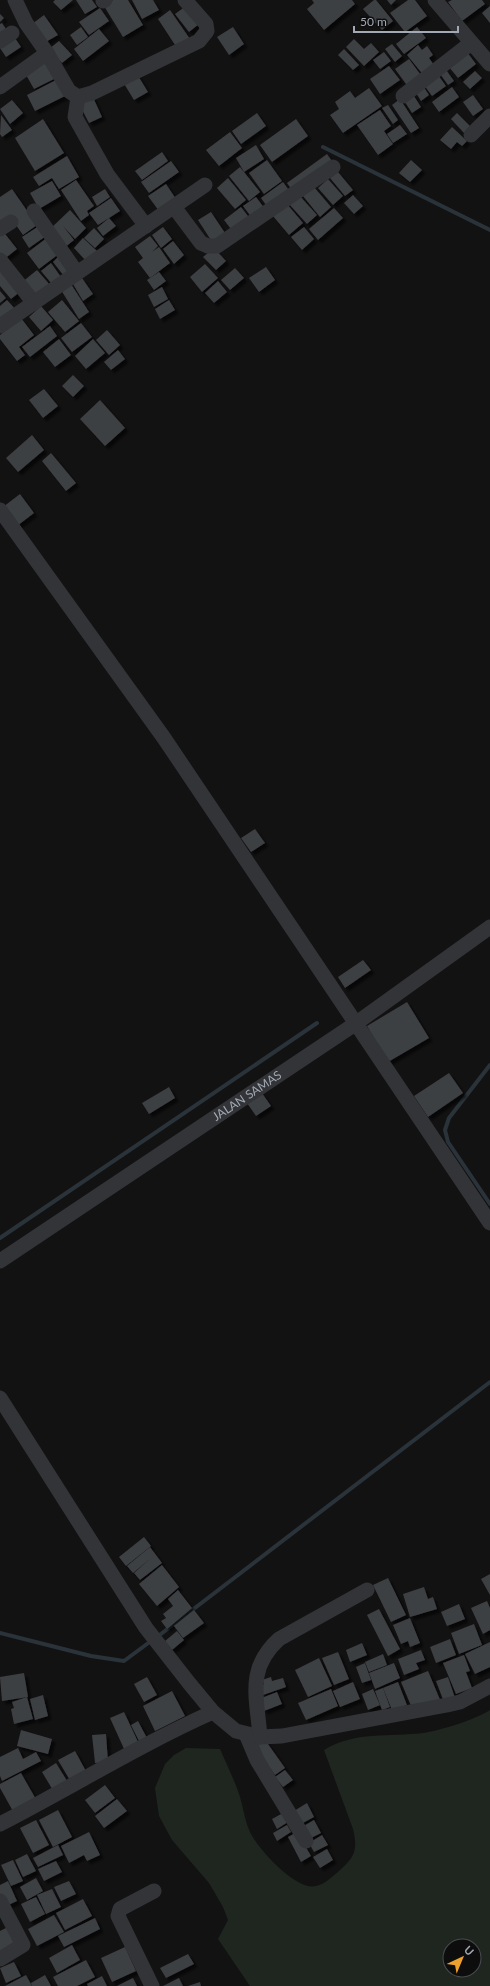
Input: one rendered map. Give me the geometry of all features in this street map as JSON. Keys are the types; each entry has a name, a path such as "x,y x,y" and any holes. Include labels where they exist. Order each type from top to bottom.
{"street":[{"path":"15,0 26,23 47,53 69,91 78,97 92,93 199,41 207,31 206,24 185,0"},
{"path":"435,0 490,64"},
{"path":"0,41 12,32"},
{"path":"403,96 471,43"},
{"path":"0,87 47,53"},
{"path":"78,97 75,117 107,174 146,226"},
{"path":"471,135 490,116"},
{"path":"174,206 201,243 211,247 217,246 333,166"},
{"path":"0,326 205,185"},
{"path":"34,211 77,273"},
{"path":"0,260 34,303"},
{"path":"0,510 164,738 490,1223"},
{"name":"JALAN SAMAS","path":"0,1261 355,1024 490,927"},
{"path":"0,1398 146,1628 213,1712 236,1731 253,1735 282,1736 446,1705 466,1699 490,1686"},
{"path":"306,1842 257,1760 253,1735 255,1680 261,1660 269,1648 284,1636 367,1590"},
{"path":"0,1824 125,1755 213,1712"},
{"path":"152,1986 118,1916 118,1912 120,1909 154,1891"},
{"path":"0,1901 23,1942 21,1948 0,1959"}],"shaded area":[{"path":"490,1710 490,1986 250,1986 218,1939 228,1920 223,1907 209,1883 172,1840 159,1816 155,1788 165,1764 174,1755 186,1748 220,1749 240,1796 248,1827 254,1839 269,1858 288,1876 308,1886 316,1886 328,1880 344,1866 352,1857 355,1848 353,1829 324,1750 347,1740 360,1737 430,1732 476,1717"}],"building":[{"path":"55,0 73,0 61,10 53,2"},
{"path":"76,0 92,0 97,7 85,14"},
{"path":"113,0 128,0 143,25 123,37 104,6"},
{"path":"132,0 153,0 159,10 142,19"},
{"path":"312,0 352,0 355,4 324,30 307,9 314,3"},
{"path":"376,0 393,21 382,30 363,9"},
{"path":"387,0 396,0 391,5"},
{"path":"408,0 415,0 427,16 405,32 390,13"},
{"path":"452,0 482,0 485,4 462,21 448,2"},
{"path":"186,6 199,24 189,32 175,14"},
{"path":"490,6 490,23 482,13"},
{"path":"100,8 109,21 89,35 79,22"},
{"path":"170,10 190,39 177,48 158,19"},
{"path":"0,14 4,18 0,22"},
{"path":"44,15 58,35 44,43 32,24"},
{"path":"2,23 8,32 0,37 0,24"},
{"path":"81,27 88,37 77,45 70,35"},
{"path":"233,27 244,44 229,55 217,37"},
{"path":"417,27 426,38 404,54 396,44"},
{"path":"99,29 109,41 83,61 74,49"},
{"path":"13,35 21,47 6,57 0,48 0,44"},
{"path":"354,39 364,49 371,43 379,52 364,66 346,47"},
{"path":"59,41 72,55 62,63 49,49"},
{"path":"392,44 402,56 395,62 385,49"},
{"path":"418,45 422,50 427,46 433,55 429,58 436,68 425,77 407,55"},
{"path":"344,49 359,65 353,70 338,55"},
{"path":"384,52 391,61 380,69 373,60"},
{"path":"467,52 476,64 458,78 449,67"},
{"path":"409,59 423,78 409,88 395,69"},
{"path":"45,62 54,79 34,89 25,73"},
{"path":"389,66 400,80 380,94 370,79"},
{"path":"444,67 454,81 448,85 438,71"},
{"path":"475,71 482,78 470,89 463,82"},
{"path":"137,74 148,92 134,100 123,82"},
{"path":"438,75 446,86 432,96 424,85"},
{"path":"56,80 65,96 35,111 27,95"},
{"path":"423,86 429,95 421,101 415,91"},
{"path":"452,87 459,97 439,112 432,102"},
{"path":"369,88 382,106 343,133 330,115 339,109 335,102 350,91 355,98"},
{"path":"412,93 421,107 412,113 403,99"},
{"path":"92,95 102,117 89,123 78,102"},
{"path":"473,95 483,109 473,116 463,102"},
{"path":"400,99 419,128 411,133 392,105"},
{"path":"12,100 23,113 10,124 0,109"},
{"path":"388,105 398,120 393,124 382,108"},
{"path":"380,110 391,126 384,131 393,144 378,155 357,125"},
{"path":"257,113 266,126 241,144 232,131"},
{"path":"457,113 470,126 464,133 451,119"},
{"path":"1,115 12,130 2,137 0,134"},
{"path":"43,119 64,153 35,171 15,138"},
{"path":"296,119 308,136 272,162 260,145"},
{"path":"400,125 407,134 393,143 387,134"},
{"path":"452,127 467,141 462,146 457,142 451,149 440,140"},
{"path":"230,132 242,148 219,166 206,150"},
{"path":"256,145 264,159 244,172 236,158"},
{"path":"162,152 168,161 142,180 135,171"},
{"path":"327,154 334,164 294,193 287,183"},
{"path":"67,156 79,177 59,189 52,178 39,186 33,177"},
{"path":"267,160 282,181 264,194 249,173"},
{"path":"411,160 422,170 410,182 399,173"},
{"path":"171,161 179,172 149,193 141,182"},
{"path":"240,167 260,192 249,201 229,176"},
{"path":"338,172 353,190 345,196 330,178"},
{"path":"228,178 246,200 235,209 217,188"},
{"path":"328,179 343,196 333,205 318,188"},
{"path":"76,180 94,206 87,211 89,215 81,221 61,190"},
{"path":"52,181 61,196 39,209 30,193"},
{"path":"283,182 291,193 269,209 261,198"},
{"path":"166,184 176,199 159,211 148,196"},
{"path":"314,187 331,207 320,217 303,196"},
{"path":"12,189 37,225 23,235 11,218 0,225 0,197"},
{"path":"105,189 110,197 97,206 92,197"},
{"path":"299,195 317,215 307,224 289,204"},
{"path":"353,195 363,206 354,214 344,203"},
{"path":"256,197 265,209 252,218 243,206"},
{"path":"111,198 120,211 98,225 89,213"},
{"path":"287,204 303,223 289,235 273,216"},
{"path":"241,207 251,220 234,233 224,220"},
{"path":"334,208 343,218 318,240 309,229"},
{"path":"70,210 86,228 75,239 63,226 74,240 64,248 49,230"},
{"path":"211,212 227,236 214,245 198,220"},
{"path":"109,218 116,226 103,236 97,228"},
{"path":"39,226 46,236 29,248 22,237"},
{"path":"163,227 172,239 161,248 152,235"},
{"path":"304,227 314,239 302,250 291,237"},
{"path":"94,228 104,239 95,248 84,238"},
{"path":"2,230 17,249 3,260 0,256 0,232"},
{"path":"150,236 158,246 152,252 159,247 170,263 150,278 138,262 143,258 135,247"},
{"path":"48,237 60,253 39,269 27,253"},
{"path":"83,238 97,251 87,262 74,248"},
{"path":"173,241 184,255 174,264 163,249"},
{"path":"214,248 226,261 216,270 203,257"},
{"path":"58,257 70,271 64,276 53,262"},
{"path":"51,263 61,277 52,284 41,271"},
{"path":"205,264 218,278 202,292 190,277"},
{"path":"0,267 21,291 11,299 0,286"},
{"path":"266,267 275,280 259,292 249,278"},
{"path":"235,268 244,278 230,290 221,280"},
{"path":"37,270 50,285 34,299 21,283"},
{"path":"159,272 166,281 154,290 147,280"},
{"path":"82,278 93,294 83,301 73,284"},
{"path":"218,281 227,292 214,303 205,293"},
{"path":"71,284 89,312 79,319 61,290"},
{"path":"162,287 168,299 154,307 148,295"},
{"path":"0,291 6,298 0,303"},
{"path":"7,300 16,310 0,323 0,306"},
{"path":"62,300 79,321 65,332 48,312"},
{"path":"169,300 175,310 160,319 155,309"},
{"path":"41,306 53,320 41,331 29,317"},
{"path":"21,318 34,335 19,347 25,355 17,361 0,339 0,335"},
{"path":"81,323 92,337 72,352 61,338"},
{"path":"50,326 57,336 30,357 22,347"},
{"path":"107,330 120,345 109,355 96,340"},
{"path":"59,339 71,355 55,367 43,352"},
{"path":"93,339 105,353 86,369 75,356"},
{"path":"118,350 125,359 111,370 104,362"},
{"path":"73,375 84,386 73,397 62,386"},
{"path":"44,389 58,406 43,418 29,400"},
{"path":"100,400 125,428 105,446 80,419"},
{"path":"32,435 44,450 18,472 6,458"},
{"path":"51,453 76,483 66,491 42,461"},
{"path":"20,494 34,513 17,526 3,507"},
{"path":"255,829 265,843 251,852 241,838"},
{"path":"363,960 371,970 345,988 338,977"},
{"path":"407,1002 429,1038 388,1062 367,1026"},
{"path":"449,1073 463,1093 428,1117 414,1096"},
{"path":"169,1087 175,1098 149,1114 142,1103"},
{"path":"262,1093 271,1106 256,1116 247,1103"},
{"path":"144,1537 151,1546 126,1566 119,1557"},
{"path":"150,1547 162,1563 140,1580 134,1573 151,1558 133,1573 127,1566"},
{"path":"162,1565 179,1587 157,1606 139,1584"},
{"path":"490,1574 490,1595 481,1579"},
{"path":"388,1578 406,1615 391,1622 373,1585"},
{"path":"424,1587 428,1599 433,1597 437,1609 410,1617 403,1594"},
{"path":"178,1590 192,1608 167,1629 161,1621 166,1618 163,1614 173,1606 168,1599"},
{"path":"487,1601 490,1608 490,1630 483,1634 471,1608"},
{"path":"459,1604 465,1619 447,1626 441,1612"},
{"path":"379,1609 400,1649 388,1656 367,1615"},
{"path":"194,1610 204,1623 183,1638 174,1626"},
{"path":"410,1618 420,1643 410,1647 408,1641 401,1644 393,1625"},
{"path":"474,1624 482,1645 459,1654 451,1633"},
{"path":"177,1631 184,1640 172,1650 165,1641"},
{"path":"450,1639 456,1655 436,1663 430,1647"},
{"path":"490,1642 490,1667 475,1674 465,1654"},
{"path":"362,1643 367,1655 350,1662 346,1650"},
{"path":"421,1650 425,1660 416,1663 419,1669 404,1675 398,1659"},
{"path":"338,1652 349,1679 334,1685 322,1658"},
{"path":"383,1654 387,1665 369,1672 365,1662"},
{"path":"464,1655 470,1671 466,1672 472,1688 456,1694 443,1663"},
{"path":"319,1658 332,1686 308,1697 295,1670"},
{"path":"365,1663 371,1680 362,1683 356,1667"},
{"path":"394,1663 400,1678 375,1689 369,1673"},
{"path":"428,1671 441,1702 412,1708 401,1682"},
{"path":"24,1673 28,1697 2,1701 0,1677"},
{"path":"147,1677 157,1695 144,1702 134,1684"},
{"path":"271,1677 272,1681 283,1678 286,1687 263,1695 260,1686 264,1684 262,1680"},
{"path":"448,1677 455,1698 444,1702 436,1681"},
{"path":"353,1682 360,1699 340,1707 333,1691"},
{"path":"398,1682 407,1705 392,1710 383,1688"},
{"path":"383,1688 390,1707 382,1710 375,1691"},
{"path":"331,1689 338,1706 306,1720 298,1703"},
{"path":"373,1689 380,1705 368,1710 362,1694"},
{"path":"172,1691 185,1716 155,1731 143,1706"},
{"path":"277,1692 282,1704 264,1711 259,1699"},
{"path":"43,1695 48,1716 35,1720 30,1699"},
{"path":"27,1697 33,1719 14,1724 11,1709 14,1708 12,1702"},
{"path":"124,1712 139,1744 125,1751 110,1718"},
{"path":"138,1721 148,1740 140,1743 131,1725"},
{"path":"21,1730 52,1739 48,1754 17,1746"},
{"path":"106,1734 108,1762 95,1763 92,1735"},
{"path":"263,1737 285,1768 275,1775 253,1744"},
{"path":"18,1748 23,1759 36,1752 41,1761 2,1781 0,1776 0,1757"},
{"path":"75,1751 87,1773 71,1782 58,1760"},
{"path":"56,1763 69,1784 54,1792 42,1772"},
{"path":"285,1770 293,1780 283,1787 275,1777"},
{"path":"21,1773 37,1801 14,1813 0,1788 0,1784"},
{"path":"105,1785 115,1798 95,1813 85,1800"},
{"path":"117,1799 127,1811 104,1828 95,1816"},
{"path":"307,1803 314,1817 301,1824 294,1811"},
{"path":"58,1810 72,1837 53,1847 39,1820"},
{"path":"283,1813 288,1822 277,1829 272,1819"},
{"path":"36,1820 49,1845 33,1853 20,1828"},
{"path":"314,1820 321,1833 309,1839 302,1827"},
{"path":"287,1825 291,1832 277,1841 273,1833"},
{"path":"89,1832 100,1855 87,1861 84,1855 69,1863 61,1846"},
{"path":"297,1832 311,1856 301,1862 288,1837"},
{"path":"322,1835 328,1845 314,1852 309,1843"},
{"path":"58,1845 63,1855 38,1867 33,1858"},
{"path":"327,1849 333,1860 320,1868 313,1857"},
{"path":"27,1854 36,1871 23,1877 15,1860"},
{"path":"13,1860 23,1881 11,1886 1,1865"},
{"path":"56,1861 62,1872 44,1881 38,1869"},
{"path":"36,1878 43,1891 27,1900 20,1887"},
{"path":"8,1881 17,1901 4,1907 0,1898 0,1885"},
{"path":"69,1881 76,1894 61,1901 54,1887"},
{"path":"52,1889 61,1907 46,1914 37,1895"},
{"path":"36,1897 45,1914 30,1922 21,1904"},
{"path":"83,1899 92,1916 65,1930 56,1913"},
{"path":"54,1915 64,1932 37,1946 28,1929"},
{"path":"95,1918 100,1929 64,1947 58,1936"},
{"path":"10,1926 19,1945 0,1954 0,1931"},
{"path":"72,1945 80,1960 57,1973 49,1958"},
{"path":"125,1947 136,1971 112,1982 101,1958"},
{"path":"188,1954 194,1964 166,1978 160,1968"},
{"path":"86,1960 95,1977 77,1986 58,1986 53,1977"},
{"path":"14,1962 21,1976 6,1983 0,1968"},
{"path":"26,1975 32,1986 5,1986"},
{"path":"45,1975 51,1986 32,1986 31,1983"},
{"path":"102,1976 107,1986 88,1986 87,1984"},
{"path":"133,1978 137,1986 117,1986"},
{"path":"179,1978 183,1986 163,1986"},
{"path":"200,1982 201,1986 188,1986"}],"waterway":[{"path":"323,147 490,230"},
{"path":"0,1238 317,1023"},
{"path":"490,1065 449,1118 445,1130 448,1142 490,1204"},
{"path":"157,1637 490,1382"},
{"path":"0,1633 91,1656 124,1661 151,1641"}]}
